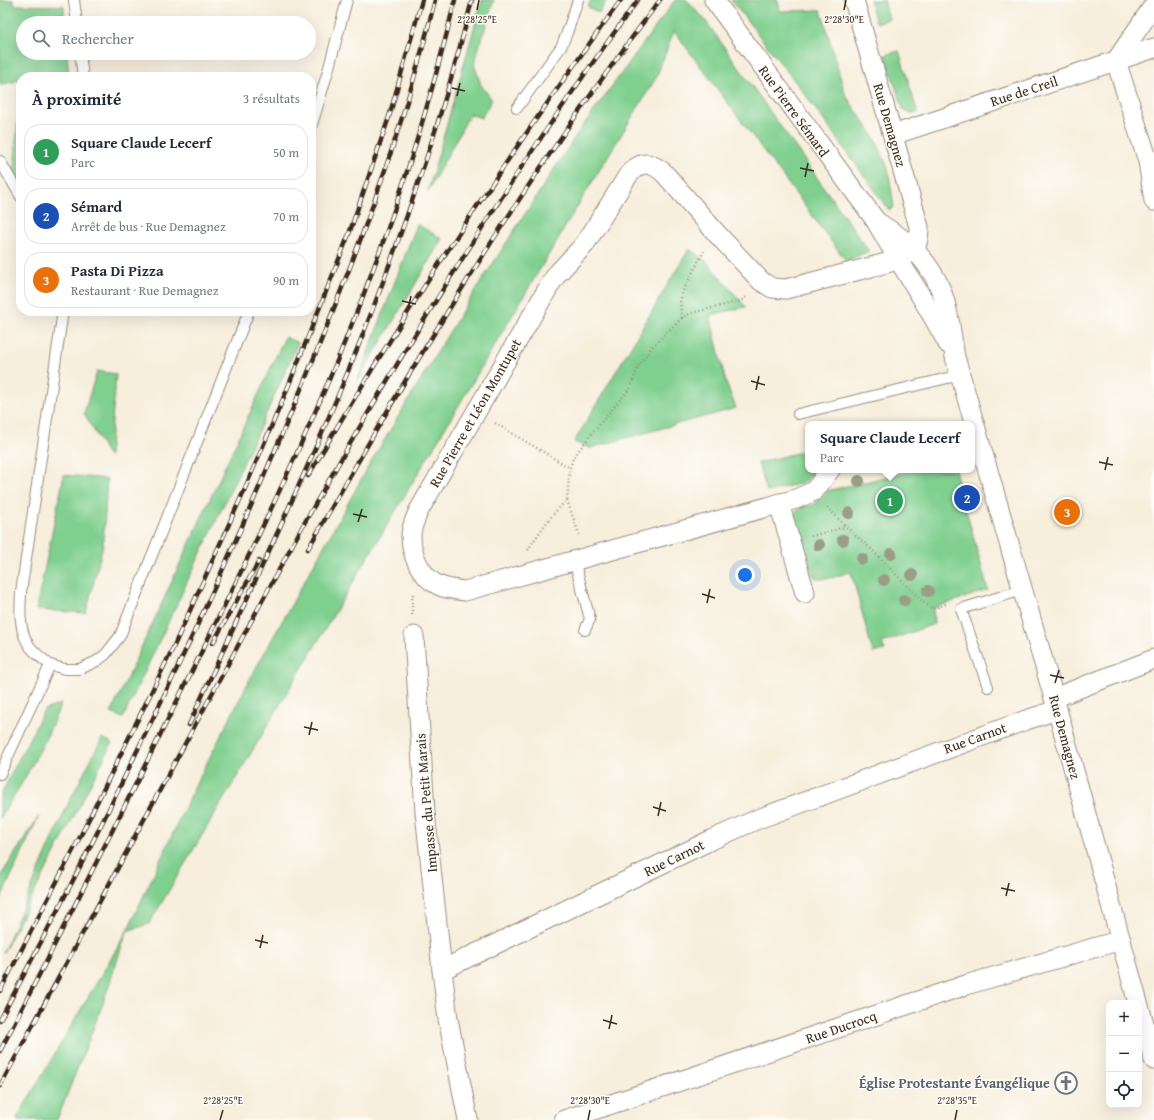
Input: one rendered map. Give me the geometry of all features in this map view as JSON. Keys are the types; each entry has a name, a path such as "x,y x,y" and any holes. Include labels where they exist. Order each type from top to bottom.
{"street":[{"name":"Rue Pierre Sémard","path":"714,0 876,221 904,241 906,255"},
{"name":"Rue Demagnez","path":"854,0 919,227 918,244 906,255 929,267 941,289 949,317 955,357 972,421"},
{"path":"1154,5 1116,61 1148,161 1154,201"},
{"name":"Rue de Creil","path":"893,134 1154,48"},
{"name":"Rue Pierre et Léon Montupet","path":"828,473 814,491 796,499 465,591 447,589 438,585 425,575 417,564 412,544 411,535 413,524 418,512 551,282 585,244 627,177 637,166 652,164 658,167 761,281 772,288 786,289 906,255"},
{"name":"Rue Demagnez","path":"975,430 1056,704 1138,1000"},
{"path":"779,503 804,594"},
{"name":"Impasse du Petit Marais","path":"414,636 425,812 442,970"},
{"name":"Rue Carnot","path":"442,970 711,840 758,819 1026,720 1056,704 1154,659"},
{"name":"Rue Ducrocq","path":"564,1120 969,984 1121,940"},
{"path":"442,970 448,1019 468,1120"},
{"name":"Rue Demagnez","path":"1142,1015 1154,1060"}],"lane":[{"path":"74,0 76,16"},
{"path":"316,112 348,0"},
{"path":"517,108 562,47 578,0"},
{"path":"81,60 82,72"},
{"path":"0,161 16,188"},
{"path":"62,316 23,584 20,614 22,628 27,642 37,654 50,665 65,669 80,669 98,661 106,654 120,636 247,316"},
{"path":"798,414 960,375"},
{"path":"580,558 590,619 585,630"},
{"path":"988,687 961,609 1022,590"},
{"path":"0,774 50,665"}],"path":[{"path":"682,318 680,303 682,294 700,257 710,242 718,235"},
{"path":"580,558 567,500 570,468 573,458 630,388 638,367 651,348 682,318 691,313 741,301 754,290 761,281"},
{"path":"475,412 570,468"},
{"path":"814,491 846,527 869,547 924,603 933,608 946,604"},
{"path":"527,574 522,559 540,530 556,510 567,500"},
{"path":"790,542 846,527"},
{"path":"414,636 412,599 415,589 425,575"}],"green space":[{"path":"0,0 13,0 14,5 64,6 65,16 16,16 16,60 68,60 69,72 16,72 16,81 0,85"},
{"path":"482,0 494,0 474,64 481,85 492,100 481,118 470,114 428,191"},
{"path":"591,0 607,0 599,13 588,7"},
{"path":"675,0 687,0 705,20 869,251 846,261 674,31 656,78 586,192 149,924 127,931 195,786 251,677 371,462 464,308 577,134"},
{"path":"731,0 778,0 780,11 821,10 845,94 876,140 888,168 894,207 889,210 804,93"},
{"path":"870,0 884,0 889,19 876,23"},
{"path":"899,51 918,113 909,113 903,109 885,55"},
{"path":"16,143 16,178 14,175"},
{"path":"417,224 442,239 356,384"},
{"path":"689,249 706,261 746,307 710,315 726,383 736,408 590,448 574,442"},
{"path":"285,337 298,343 258,432 123,718 111,713"},
{"path":"97,371 116,374 109,457 84,413"},
{"path":"805,451 805,473 812,473 805,482 767,492 758,463"},
{"path":"902,473 956,473 988,590 933,608 934,624 882,643 885,650 873,653 851,572 828,579 818,579 814,577 794,515 799,508 813,505 827,491"},
{"path":"64,475 107,479 103,545 86,613 36,610"},
{"path":"61,704 43,745 0,818 0,796 44,710"},
{"path":"102,738 112,743 3,953 68,804"},
{"path":"39,816 0,900 0,877"},
{"path":"127,931 102,1006 57,1120 17,1120 17,1118"}],"railway":[{"path":"0,991 78,841 173,648 243,493 286,392 349,234 389,117 422,0"},
{"path":"0,1020 87,853 172,680 238,535 294,406 318,349 383,177 402,118 435,0"},
{"path":"0,1051 219,616 301,444 357,313 389,225 418,135 444,45 455,0"},
{"path":"189,725 281,526 347,375 367,324 425,164 450,82 472,0"},
{"path":"308,476 344,415 458,234 538,116 621,0"},
{"path":"0,1086 301,529 340,461 420,326 504,193 592,64 638,0"},
{"path":"308,549 396,396 510,213 598,84 660,0"},
{"path":"213,643 259,561"}],"place":[{"name":"Sémard","path":"967,498"},
{"name":"Square Claude Lecerf","path":"890,501"},
{"name":"Pasta Di Pizza","path":"1067,512"},
{"name":"Église Protestante Évangélique","path":"1066,1083"}]}
